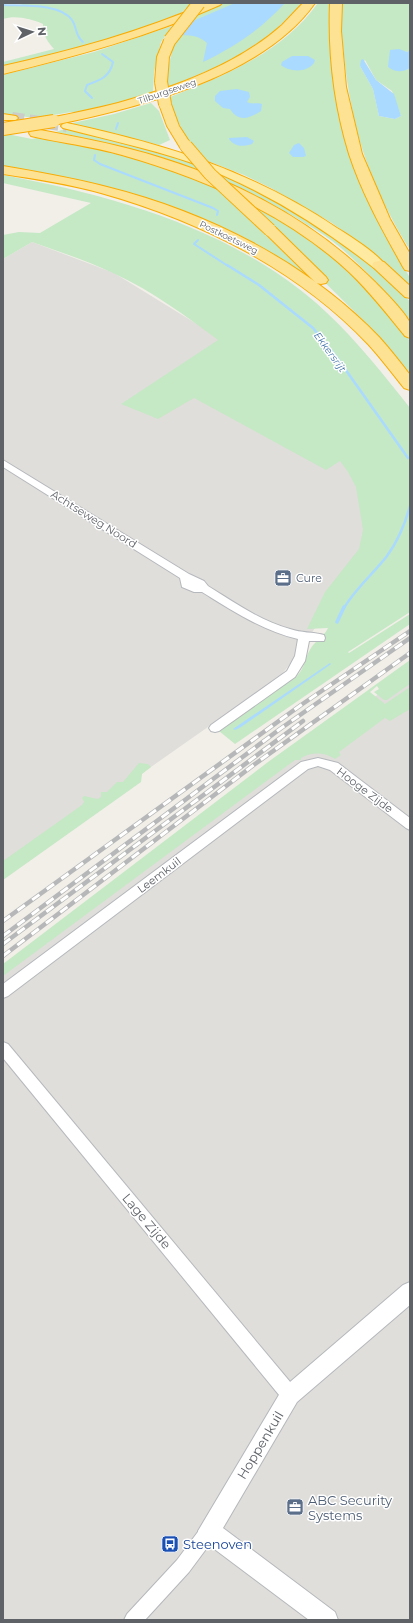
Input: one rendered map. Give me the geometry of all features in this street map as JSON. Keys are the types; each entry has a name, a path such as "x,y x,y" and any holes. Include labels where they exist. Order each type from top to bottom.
{"highway":[{"path":"199,3 178,28 170,40 163,57 161,82 165,104 173,126 186,146 210,174 270,230 340,300 368,335"},
{"path":"3,70 87,50 139,34 216,3"},
{"name":"Tilburgseweg","path":"3,129 54,121 125,105 208,76 255,51 271,40 283,31 309,3"},
{"path":"336,3 335,31 340,87 356,154 381,213 410,266"},
{"path":"67,126 137,142 176,153 239,177 268,190 310,214 352,242 410,294"},
{"path":"35,133 94,144 161,163 202,177 255,201 308,232 352,267 376,290 410,333"},
{"name":"Postkoetsweg","path":"3,170 64,180 120,194 162,208 228,235 250,246 298,277 330,301 368,335 410,385"}],"street":[{"name":"Achtseweg Noord","path":"3,463 185,576 186,585 194,588 204,588 271,627 304,636 320,638"},
{"path":"215,728 291,674 297,667 303,648 304,636"},
{"name":"Hooge Zijde","path":"318,762 334,766 410,825"},
{"name":"Leemkuil","path":"3,992 305,765 318,762"},
{"name":"Lage Zijde","path":"3,1048 290,1395"},
{"name":"Hoppenkuil","path":"133,1620 183,1566 209,1531 290,1395 410,1292"},
{"path":"209,1531 327,1620"}],"shaded area":[{"path":"32,242 114,273 226,342 332,445 363,496 367,551 292,662 279,677 3,871 3,259"},
{"path":"410,671 410,1620 3,1620 3,970"}],"green space":[{"path":"26,3 192,3 181,13 128,34 3,67 3,62 54,49 46,38 43,24 23,18 13,17 3,19 3,5 17,6"},
{"path":"224,3 301,3 273,32 240,54 205,72 168,87 167,72 174,44 194,16"},
{"path":"318,3 332,3 330,43 338,105 377,219 410,278 410,286 357,241 332,223 271,188 244,175 200,158 186,138 173,112 170,97 232,71 270,49 304,20"},
{"path":"341,3 410,3 410,50 407,52 402,51 406,70 410,68 410,250 381,197 360,142 347,81 340,15","holes":["365,60 376,80 392,91 401,116 395,119 379,116 373,89 360,66"]},
{"path":"172,26 161,42 154,72 153,93 80,113 71,112 36,118 3,114 3,75 94,52"},
{"path":"151,103 159,111 170,140 159,145 68,124 114,114"},
{"path":"67,128 175,155 228,175 324,227 397,286 410,302 410,320 377,282 341,248 325,236 267,201 209,176 149,155 56,132"},
{"path":"7,134 32,139 41,137 82,145 114,152 158,165 225,191 258,207 289,225 346,268 399,325 410,343 410,374 367,324 280,238 279,231 265,217 251,221 308,276 308,279 131,194 90,183 35,171 3,166 3,135"},
{"path":"3,175 89,194 132,206 175,221 216,239 255,259 292,284 326,312 359,346 410,408 410,612 348,652 349,653 410,614 410,624 235,744 219,731 297,676 302,670 311,648 328,628 307,629 325,592 359,549 363,530 356,487 340,461 326,470 194,398 158,419 121,404 218,340 181,313 142,288 105,269 74,257 32,242 3,259 3,235 19,232 40,233 91,203 3,183"},
{"path":"410,660 410,684 387,700 384,700 374,692 379,689 377,686 370,692 385,704 410,687 410,709 390,721 385,718 339,752 341,755 335,759 327,755 314,754 305,756 301,758 301,760 295,760 3,976 3,964 268,762"},
{"path":"139,763 148,764 151,767 142,774 141,782 3,880 3,861 82,805 84,802 82,798 84,796 98,799 101,797 101,792 107,792 117,782 123,782"}],"water":[{"path":"235,3 285,3 276,13 247,37 203,62 207,43 199,38 189,35 169,36 193,21"},
{"path":"399,49 407,52 410,50 410,68 407,70 396,71 388,67 390,50"},
{"path":"292,56 308,56 315,60 311,66 303,70 293,70 281,65 282,62"},
{"path":"363,59 376,80 394,94 401,116 395,119 379,116 373,89 360,66 361,60"},
{"path":"237,89 249,92 250,97 247,102 262,104 261,111 253,116 241,118 230,109 223,108 215,101 215,96 220,91"},
{"path":"247,137 254,141 252,144 245,146 234,144 229,139 229,138"},
{"path":"299,143 304,148 306,156 293,157 289,153 294,145"},
{"path":"330,663 331,664 241,727 235,730 233,729"}],"waterway":[{"name":"Ekkersrijt","path":"3,5 40,6 59,11 72,20 77,34 83,42"},
{"name":"Ekkersrijt","path":"92,98 85,91 87,85 107,75 112,67 113,62 102,54"},
{"name":"Ekkersrijt","path":"116,129 118,123"},
{"name":"Ekkersrijt","path":"95,155 94,160 100,164 213,208 218,211 217,215"},
{"name":"Ekkersrijt","path":"198,240 194,244 228,266"},
{"name":"Ekkersrijt","path":"227,265 259,285 313,328 338,359 408,458"},
{"name":"Ekkersrijt","path":"344,608 353,594 382,563 395,544 410,506"},
{"name":"Ekkersrijt","path":"337,622 344,607"}],"tunnel":[{"path":"12,118 67,126"}],"railway":[{"path":"3,921 301,705 410,631"},
{"path":"3,936 280,729 410,638"},
{"path":"3,956 255,764 410,653"},
{"path":"3,944 303,721"}],"place":[{"name":"Cure","path":"283,578"},
{"name":"ABC Security Systems","path":"295,1507"},
{"name":"Steenoven","path":"170,1544"}]}
